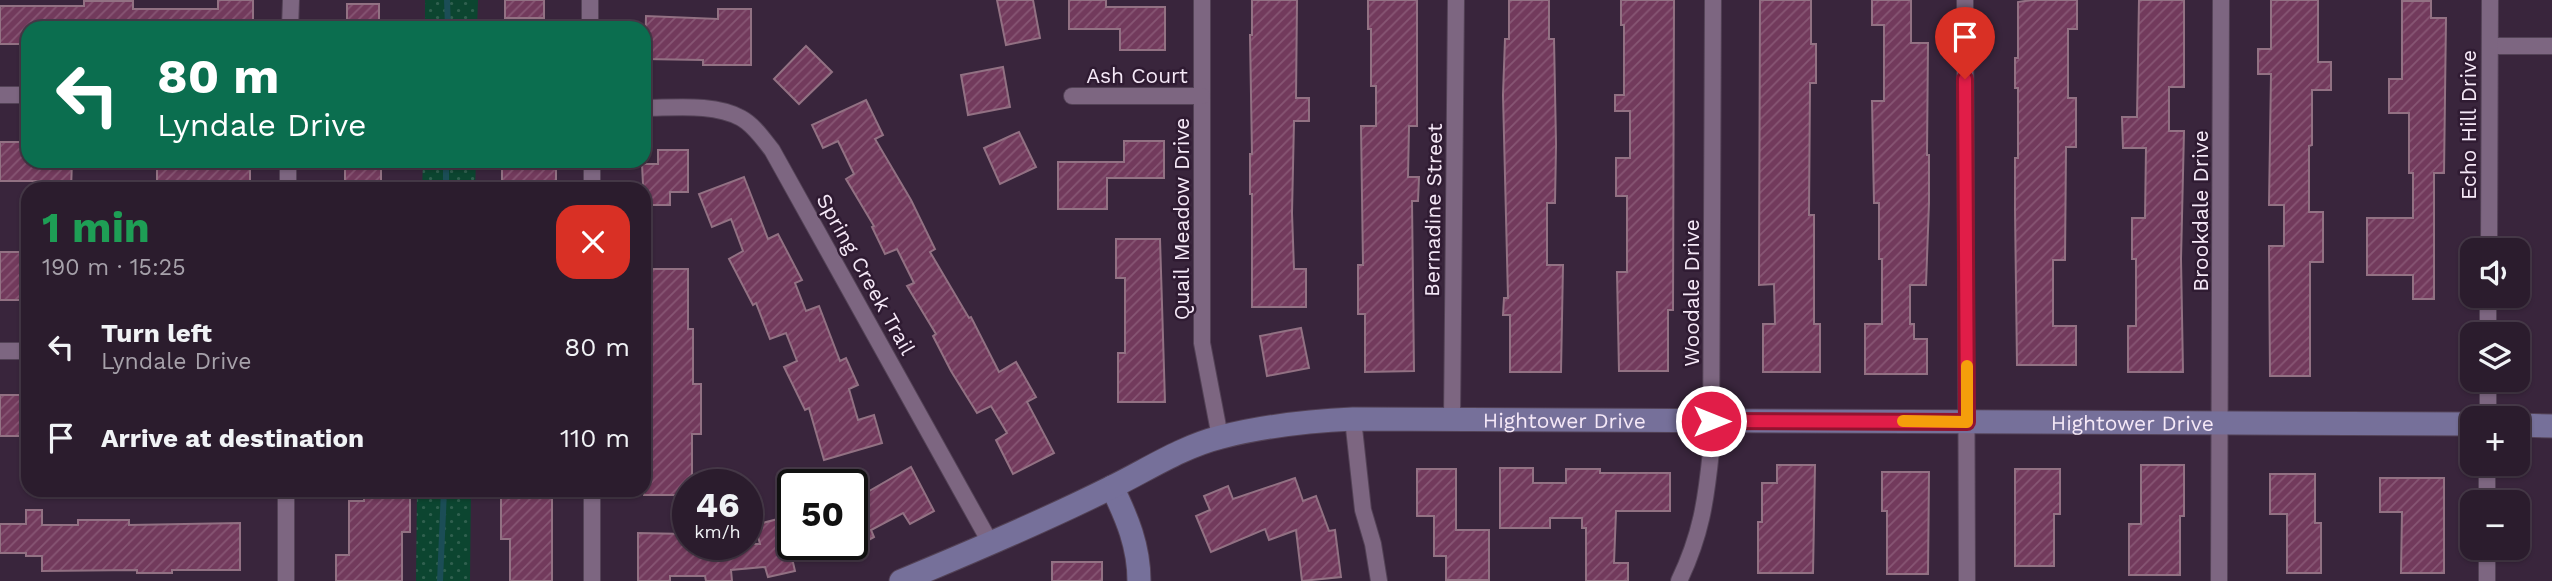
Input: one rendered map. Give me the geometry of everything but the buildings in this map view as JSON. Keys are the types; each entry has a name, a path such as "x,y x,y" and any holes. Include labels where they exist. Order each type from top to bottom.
{"main road":[{"name":"Hightower Drive","path":"901,581 991,544 1112,487 1160,460 1220,437 1308,421 1353,419 2460,424"},
{"path":"2530,425 2552,426"},
{"path":"1112,487 1129,521 1136,545 1139,581"}],"street":[{"path":"290,21 291,0"},
{"path":"590,0 590,21"},
{"name":"Quail Meadow Drive","path":"1202,0 1202,343 1220,437"},
{"name":"Bernadine Street","path":"1452,420 1456,0"},
{"name":"Woodale Drive","path":"1679,581 1694,549 1706,498 1711,451 1713,0"},
{"path":"1965,0 1967,581"},
{"name":"Brookdale Drive","path":"2219,581 2221,0"},
{"name":"Echo Hill Drive","path":"2489,238 2490,0"},
{"path":"2490,46 2552,46"},
{"path":"0,95 21,95"},
{"name":"Ash Court","path":"1072,96 1202,96"},
{"name":"Spring Creek Trail","path":"651,107 722,111 742,119 772,150 991,544"},
{"path":"0,351 21,351"},
{"path":"1353,419 1363,510 1373,544 1379,581"},
{"path":"286,497 286,581"},
{"path":"592,497 592,581"},
{"path":"2487,560 2487,581"}],"green space":[{"path":"425,0 478,0 477,21 425,21"},
{"path":"423,168 476,168 475,182 422,182"},
{"path":"417,497 471,497 470,581 416,581"}],"waterway":[{"path":"447,0 448,21"},
{"path":"446,168 446,182"},
{"path":"440,581 444,497"}],"slow traffic":[{"path":"1903,421 1967,422 1967,366"}],"route":[{"path":"1711,421 1967,422 1965,79"}]}
